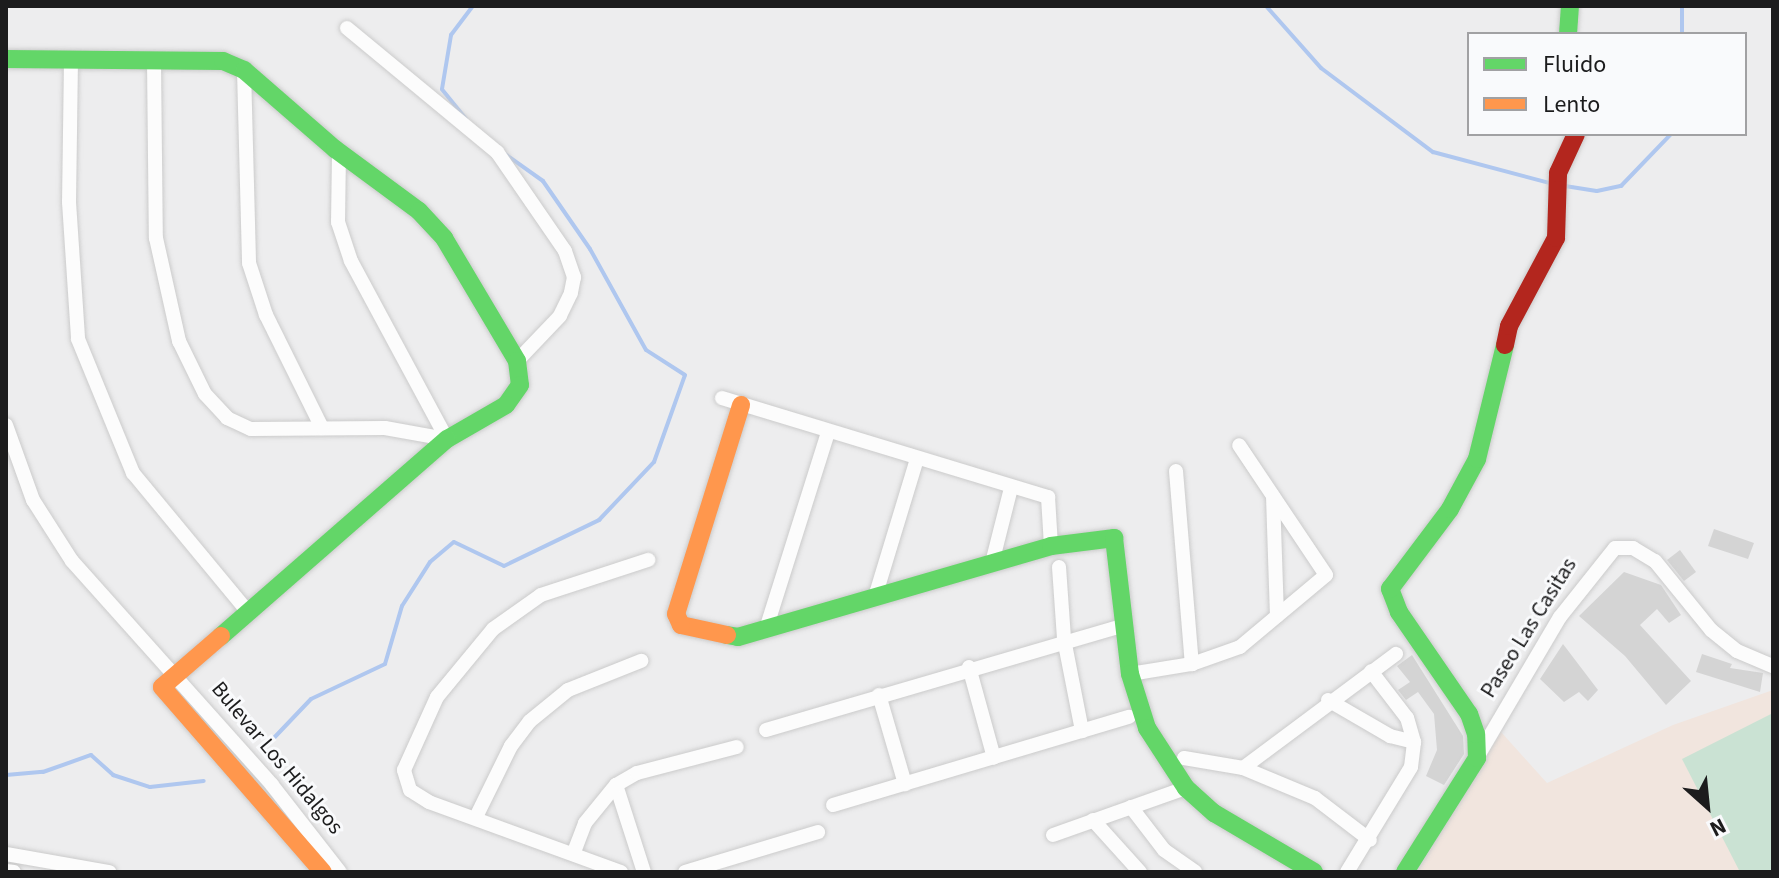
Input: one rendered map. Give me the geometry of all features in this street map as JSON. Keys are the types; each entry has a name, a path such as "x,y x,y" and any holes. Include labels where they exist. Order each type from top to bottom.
{"street":[{"path":"1568,32 1570,6"},
{"path":"347,28 497,152 565,251 574,277 571,293 560,316 517,361"},
{"path":"6,59 223,61 244,70 339,152 419,211 444,238 517,361 520,385 506,405 447,439 169,681 72,561 33,500 6,425"},
{"path":"71,60 69,202 78,339 133,473 248,612"},
{"path":"154,61 156,238 179,341 205,394 227,418 251,429 385,428 447,439"},
{"path":"244,70 249,263 266,315 322,428"},
{"path":"1477,758 1469,714 1399,612 1390,589 1450,509 1477,459 1509,326 1551,250 1558,217 1558,173 1575,136"},
{"path":"339,152 338,222 351,261 447,439"},
{"path":"722,398 1050,501 1051,546"},
{"path":"741,405 677,621 738,637 1051,546 1116,540 1122,626 1130,674 1147,728 1186,788 1214,813 1314,872"},
{"path":"766,629 828,432"},
{"path":"1130,674 1192,664 1240,647 1326,575 1239,445"},
{"path":"875,597 917,459"},
{"path":"1176,471 1192,664"},
{"path":"992,563 1011,488"},
{"path":"1273,495 1277,616"},
{"name":"Paseo Las Casitas","path":"1405,872 1560,617 1600,560 1615,548 1633,548 1655,561 1711,630 1737,651 1773,666"},
{"path":"621,872 410,790 404,770 437,697 471,650 541,595 648,560"},
{"path":"1059,567 1064,639 1082,731"},
{"path":"766,730 1064,639 1122,626"},
{"path":"1243,768 1328,700 1396,654"},
{"path":"476,817 511,746 530,721 568,690 641,661"},
{"path":"969,667 994,758"},
{"path":"1347,872 1370,840 1411,767 1414,742 1407,718 1371,671"},
{"name":"Bulevar Los Hidalgos","path":"169,681 323,872"},
{"name":"Bulevar Los Hidalgos","path":"169,681 340,872"},
{"path":"879,695 905,784"},
{"path":"1328,700 1390,736 1414,742"},
{"path":"833,805 1129,717"},
{"path":"574,852 585,823 616,785 637,773 737,747"},
{"path":"1184,758 1243,768 1315,798 1370,840"},
{"path":"616,785 644,872"},
{"path":"1053,835 1186,788"},
{"path":"1131,807 1164,850 1195,872"},
{"path":"1093,820 1140,872"},
{"path":"685,872 818,832"},
{"path":"6,854 109,872"},
{"path":"6,871 14,872"}],"shaded area":[{"path":"1773,690 1773,872 1417,872 1501,732 1547,783 1673,725"}],"green space":[{"path":"1771,714 1773,872 1740,872 1682,759"}],"building":[{"path":"1714,529 1754,543 1748,559 1708,546"},
{"path":"1680,550 1696,572 1684,581 1667,560"},
{"path":"1624,572 1661,585 1681,615 1669,623 1657,609 1640,625 1691,681 1666,705 1625,656 1579,616"},
{"path":"1563,644 1598,690 1588,701 1579,692 1564,702 1540,679"},
{"path":"1702,654 1732,664 1730,668 1763,673 1760,692 1696,672"},
{"path":"1412,655 1463,736 1464,754 1444,785 1426,776 1437,750 1434,714 1418,692 1406,700 1398,690 1410,682 1397,666"}],"waterway":[{"path":"466,119 442,89 451,35 473,6"},
{"path":"1266,6 1321,68 1433,152 1553,184"},
{"path":"1682,6 1682,32"},
{"path":"1565,186 1597,191 1621,186 1669,136"},
{"path":"271,741 311,699 385,664 402,606 430,562 454,542 504,566 599,520 654,462 685,375 646,350 590,249 543,181 505,154"},
{"path":"6,775 43,772 91,755 113,775 150,787 204,781"}],"traffic: fast":[{"path":"1568,32 1570,6"},
{"path":"6,59 223,61 244,70 335,149 419,211 444,238 517,361 520,385 506,405 447,439 221,636"},
{"path":"1405,872 1477,758 1476,734 1469,714 1399,612 1390,589 1450,509 1477,459 1505,345"},
{"path":"727,635 738,637 1051,546 1114,538 1130,674 1147,728 1186,788 1214,813 1314,872"}],"traffic: slow":[{"path":"727,635 681,625 676,614 741,405"},
{"path":"221,636 162,687 323,872"}],"traffic: jam":[{"path":"1505,345 1509,326 1556,238 1558,173 1575,136"}]}
